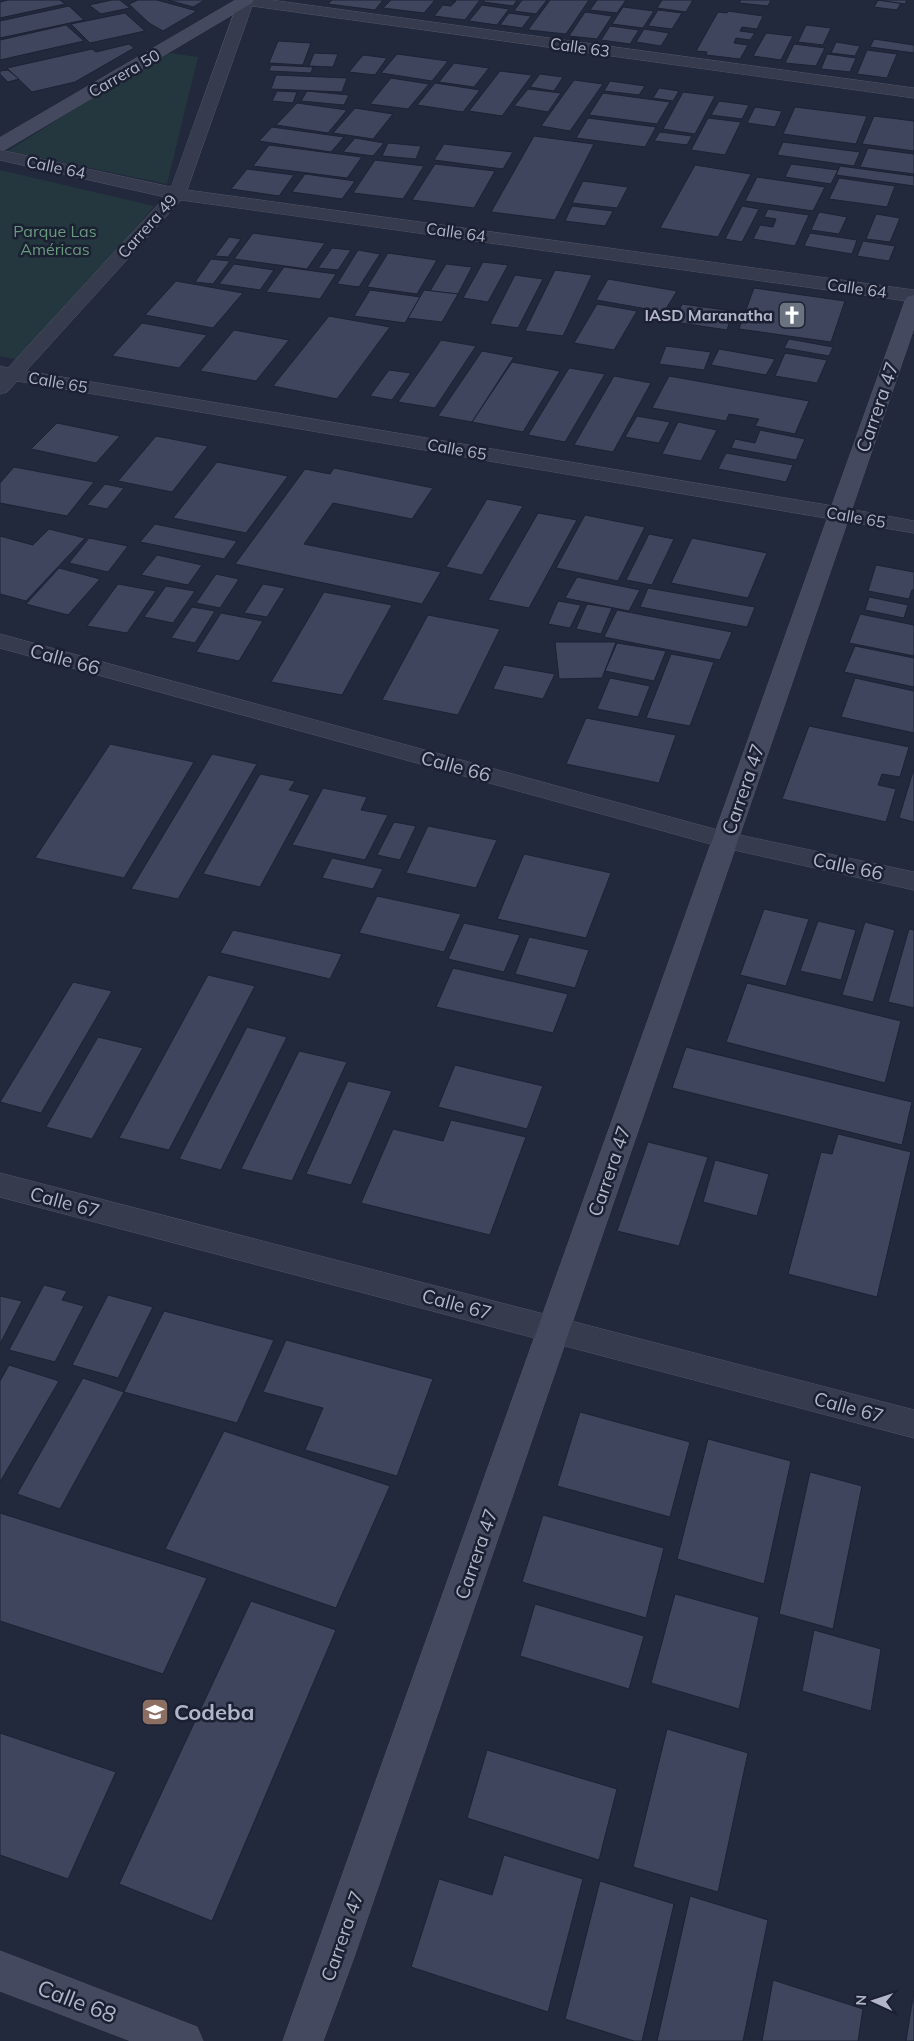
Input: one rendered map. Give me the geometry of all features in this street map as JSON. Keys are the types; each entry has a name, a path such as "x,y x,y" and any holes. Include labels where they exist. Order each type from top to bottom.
{"street":[{"name":"Calle 63","path":"247,0 914,93"},
{"name":"Carrera 50","path":"0,146 247,0"},
{"name":"Carrera 49","path":"4,378 177,194 247,0"},
{"name":"Calle 64","path":"0,155 177,194 914,296"},
{"name":"Carrera 47","path":"302,2041 325,1984 914,301"},
{"name":"Calle 65","path":"4,378 839,513 914,527"},
{"name":"Calle 66","path":"0,641 725,840 914,880"},
{"name":"Calle 67","path":"0,1185 914,1424"},
{"name":"Calle 68","path":"0,1971 183,2041"}],"green space":[{"name":"Parque Las Américas","path":"170,53 198,57 167,184 8,151 140,67"},
{"name":"Parque Las Américas","path":"0,170 154,206 26,361 0,356"}],"building":[{"path":"8,0 60,0 65,4 0,18 0,2"},
{"path":"120,0 130,8 101,14 89,5"},
{"path":"138,0 157,0 197,11 163,31 149,23 129,4"},
{"path":"168,0 205,0 193,7"},
{"path":"332,0 383,0 375,10 328,4"},
{"path":"391,0 435,0 424,13 383,8"},
{"path":"450,0 480,0 465,20 434,16 443,5 451,6 456,1"},
{"path":"485,0 517,0 513,6 483,2"},
{"path":"522,0 547,0 536,14 514,11"},
{"path":"550,0 589,0 566,34 528,30"},
{"path":"597,0 626,0 617,13 590,10"},
{"path":"662,0 693,0 686,12 657,8"},
{"path":"741,0 771,0 768,6 739,3"},
{"path":"878,0 901,3 897,10 874,7"},
{"path":"878,0 907,0 905,4"},
{"path":"482,5 509,9 497,25 469,21"},
{"path":"69,6 84,20 0,38 0,21"},
{"path":"623,7 654,11 643,28 612,24"},
{"path":"658,10 682,13 672,29 648,26"},
{"path":"728,11 763,16 757,29 742,27 740,31 755,33 750,40 736,38 734,43 748,45 740,59 706,55 707,52 696,51 718,12 727,13"},
{"path":"585,12 612,16 597,39 569,36"},
{"path":"125,13 145,31 90,43 71,24"},
{"path":"509,13 531,16 522,28 500,25"},
{"path":"66,25 84,41 0,60 0,40"},
{"path":"806,25 831,28 823,45 798,42"},
{"path":"610,26 639,30 630,44 601,40"},
{"path":"644,29 669,33 661,46 636,42"},
{"path":"766,33 793,36 781,60 753,56"},
{"path":"874,39 914,45 914,53 870,47"},
{"path":"278,41 311,43 303,65 269,63"},
{"path":"836,42 860,46 855,56 831,53"},
{"path":"129,44 134,48 75,82 32,92 7,68 92,49 96,52"},
{"path":"794,44 825,48 816,66 785,63"},
{"path":"867,50 897,54 887,78 857,74"},
{"path":"314,53 338,54 333,67 309,66"},
{"path":"397,54 448,61 432,81 381,73"},
{"path":"827,54 856,58 850,72 821,69"},
{"path":"363,55 387,58 375,75 349,72"},
{"path":"454,63 489,68 474,87 439,82"},
{"path":"271,65 313,67 311,73 269,71"},
{"path":"8,70 19,79 8,82 0,74 0,71"},
{"path":"500,71 532,75 502,116 469,111"},
{"path":"540,74 563,77 554,91 530,87"},
{"path":"276,75 347,78 342,92 271,89"},
{"path":"391,78 429,84 408,109 370,104"},
{"path":"574,80 603,84 570,131 541,126"},
{"path":"610,81 645,86 639,95 604,91"},
{"path":"435,83 480,90 463,112 417,105"},
{"path":"659,88 679,91 673,101 653,98"},
{"path":"528,89 561,93 548,112 514,106"},
{"path":"277,91 297,92 293,103 272,101"},
{"path":"307,91 349,95 344,105 301,101"},
{"path":"683,92 715,96 695,134 663,129"},
{"path":"603,93 670,102 657,124 589,115"},
{"path":"719,101 749,105 742,119 711,115"},
{"path":"297,103 347,110 328,133 276,125"},
{"path":"755,107 782,111 775,127 747,123"},
{"path":"795,107 867,116 856,144 783,134"},
{"path":"355,108 393,114 373,139 333,133"},
{"path":"874,116 914,121 914,151 862,144"},
{"path":"588,118 656,127 645,147 576,138"},
{"path":"708,118 741,122 725,155 691,150"},
{"path":"272,127 344,137 331,152 259,141"},
{"path":"660,132 692,136 687,145 654,141"},
{"path":"534,136 594,144 555,220 491,212"},
{"path":"355,138 384,143 373,156 343,152"},
{"path":"783,142 860,152 854,166 777,155"},
{"path":"388,143 421,146 416,159 382,156"},
{"path":"444,144 513,152 503,169 434,160"},
{"path":"269,145 362,157 347,178 253,166"},
{"path":"868,148 914,154 914,174 860,167"},
{"path":"375,160 424,166 403,199 353,193"},
{"path":"435,164 495,171 474,208 412,200"},
{"path":"791,164 838,170 831,184 785,177"},
{"path":"695,165 751,174 718,237 660,228"},
{"path":"840,166 914,176 914,186 836,175"},
{"path":"247,169 294,175 279,196 231,189"},
{"path":"305,174 355,181 342,199 292,192"},
{"path":"757,177 825,187 813,211 745,201"},
{"path":"839,178 895,186 887,207 829,199"},
{"path":"583,181 628,187 617,208 572,203"},
{"path":"572,206 613,211 605,226 565,221"},
{"path":"742,206 759,209 742,242 725,239"},
{"path":"768,209 809,215 795,246 753,239 760,225 773,227 776,219 764,217"},
{"path":"819,212 847,217 839,234 811,230"},
{"path":"876,214 900,218 890,242 866,239"},
{"path":"253,233 325,243 307,269 234,259"},
{"path":"810,233 857,240 852,254 804,246"},
{"path":"229,237 241,239 228,257 215,256"},
{"path":"863,241 895,246 889,261 857,256"},
{"path":"332,248 351,250 338,270 318,268"},
{"path":"358,250 380,254 359,287 337,284"},
{"path":"388,253 437,260 417,294 367,287"},
{"path":"211,259 230,261 213,284 195,282"},
{"path":"483,262 508,265 488,302 463,298"},
{"path":"234,264 274,270 260,290 219,284"},
{"path":"446,264 472,267 458,294 430,291"},
{"path":"284,267 336,274 320,299 266,292"},
{"path":"555,270 592,275 563,336 525,331"},
{"path":"515,275 543,279 518,328 490,324"},
{"path":"608,279 677,291 664,312 596,300"},
{"path":"176,281 243,293 213,328 145,315"},
{"name":"IASD Maranatha","path":"754,288 845,301 831,342 739,329"},
{"path":"370,290 420,297 405,323 354,316"},
{"path":"424,290 458,294 442,322 408,318"},
{"path":"597,304 637,311 614,350 574,343"},
{"path":"682,304 733,311 727,330 674,322"},
{"path":"329,316 390,327 337,399 273,386"},
{"path":"142,323 207,335 179,368 112,356"},
{"path":"234,330 289,340 256,381 200,371"},
{"path":"789,339 833,347 829,356 784,348"},
{"path":"441,340 476,346 435,408 398,402"},
{"path":"666,346 711,352 704,370 659,364"},
{"path":"719,349 775,359 766,375 711,365"},
{"path":"482,351 514,357 472,422 438,416"},
{"path":"785,353 827,360 817,383 775,376"},
{"path":"512,362 560,371 523,432 472,422"},
{"path":"569,368 605,374 565,442 528,435"},
{"path":"389,370 411,373 392,400 370,396"},
{"path":"614,376 651,383 613,452 574,445"},
{"path":"669,376 809,401 795,434 755,426 759,419 729,414 726,421 652,408"},
{"path":"637,416 670,422 659,443 625,437"},
{"path":"678,422 717,430 701,461 662,454"},
{"path":"57,423 120,436 96,463 31,449"},
{"path":"760,430 805,439 796,460 731,448 735,439 755,443"},
{"path":"156,436 208,446 172,492 118,481"},
{"path":"726,453 793,465 786,482 718,469"},
{"path":"217,462 288,476 246,533 173,518"},
{"path":"14,467 94,482 67,516 0,503 0,483"},
{"path":"334,468 433,488 412,519 333,503 304,544 441,572 422,604 235,564 305,469 330,474"},
{"path":"105,484 124,488 107,509 87,505"},
{"path":"487,499 523,506 482,575 446,567"},
{"path":"538,513 577,520 529,608 488,600"},
{"path":"585,515 645,527 618,581 556,568"},
{"path":"155,524 237,541 224,559 140,542"},
{"path":"49,529 85,538 26,601 0,594 0,536 33,545"},
{"path":"649,534 674,539 652,585 626,580"},
{"path":"89,538 128,546 108,572 69,563"},
{"path":"692,538 767,553 748,598 671,583"},
{"path":"157,555 202,565 188,585 141,575"},
{"path":"876,565 914,572 914,590 912,590 909,599 868,591"},
{"path":"59,568 100,579 68,615 26,604"},
{"path":"216,574 239,579 220,608 196,603"},
{"path":"577,577 640,590 629,611 565,598"},
{"path":"118,584 156,591 127,633 87,626"},
{"path":"263,584 285,588 267,617 244,613"},
{"path":"166,586 195,591 173,623 144,617"},
{"path":"648,588 755,607 747,627 640,607"},
{"path":"324,592 392,605 342,695 271,682"},
{"path":"869,597 908,605 904,618 865,610"},
{"path":"558,601 581,605 570,628 548,624"},
{"path":"587,604 612,608 601,634 576,629"},
{"path":"192,607 215,611 195,643 171,638"},
{"path":"617,610 732,632 720,660 604,637"},
{"path":"221,613 263,621 239,661 196,652"},
{"path":"860,614 914,625 914,656 849,643"},
{"path":"428,615 500,629 458,715 382,700"},
{"path":"555,642 616,642 602,678 559,679"},
{"path":"617,643 666,651 654,681 605,671"},
{"path":"855,646 914,658 914,687 844,672"},
{"path":"671,654 714,662 690,726 646,718"},
{"path":"504,665 555,674 543,699 493,689"},
{"path":"610,678 650,686 638,717 597,709"},
{"path":"855,678 914,691 914,733 841,717"},
{"path":"586,718 676,735 659,783 566,764"},
{"path":"809,726 909,747 900,777 882,774 878,785 896,789 886,822 782,799"},
{"path":"110,744 194,762 124,878 35,858"},
{"path":"212,754 257,764 178,899 131,889"},
{"path":"914,768 914,822 899,818"},
{"path":"260,774 295,781 289,790 310,795 260,887 203,874"},
{"path":"323,788 367,797 361,810 388,815 365,860 292,845"},
{"path":"394,822 416,826 400,860 377,855"},
{"path":"428,826 497,840 476,888 406,873"},
{"path":"524,854 611,873 586,938 497,919"},
{"path":"332,858 383,869 373,889 322,878"},
{"path":"377,896 461,914 444,952 359,933"},
{"path":"764,909 809,919 786,986 740,975"},
{"path":"818,921 856,930 841,980 800,971"},
{"path":"865,922 895,930 873,1002 842,995"},
{"path":"464,923 520,935 504,972 448,959"},
{"path":"909,929 914,930 914,1008 888,1002"},
{"path":"233,930 342,954 330,979 220,953"},
{"path":"529,937 589,950 575,988 515,974"},
{"path":"453,968 568,994 553,1033 436,1007"},
{"path":"208,975 255,986 169,1150 119,1138"},
{"path":"73,982 112,991 41,1113 0,1102"},
{"path":"747,983 901,1021 885,1083 726,1042"},
{"path":"247,1027 287,1037 221,1170 179,1159"},
{"path":"98,1037 143,1048 92,1139 46,1127"},
{"path":"686,1047 912,1102 902,1145 672,1088"},
{"path":"299,1051 347,1062 292,1181 241,1169"},
{"path":"455,1065 543,1086 527,1129 438,1107"},
{"path":"348,1081 392,1091 351,1185 306,1174"},
{"path":"451,1120 526,1137 490,1235 361,1203 393,1129 443,1141"},
{"path":"838,1134 911,1152 877,1297 788,1274 821,1152 832,1154"},
{"path":"648,1142 708,1157 679,1246 617,1231"},
{"path":"715,1160 769,1174 757,1216 703,1202"},
{"path":"44,1285 67,1291 62,1300 84,1306 55,1362 9,1350"},
{"path":"108,1295 153,1307 118,1378 72,1365"},
{"path":"0,1296 22,1301 0,1344"},
{"path":"164,1311 274,1340 237,1423 124,1392"},
{"path":"286,1340 433,1379 397,1476 305,1450 323,1408 263,1392"},
{"path":"9,1365 59,1381 0,1482 0,1381"},
{"path":"83,1378 124,1392 60,1509 17,1494"},
{"path":"580,1412 690,1442 670,1517 557,1486"},
{"path":"224,1431 390,1486 336,1608 165,1549"},
{"path":"708,1439 791,1461 764,1584 677,1559"},
{"path":"810,1472 862,1486 833,1629 779,1614"},
{"path":"0,1513 207,1578 163,1674 0,1621"},
{"path":"543,1515 664,1548 646,1618 522,1582"},
{"path":"675,1594 759,1617 739,1709 651,1683"},
{"path":"251,1601 336,1630 212,1921 119,1884"},
{"path":"535,1604 644,1636 629,1689 520,1656"},
{"path":"814,1630 881,1649 871,1711 802,1691"},
{"path":"667,1729 748,1753 718,1892 633,1867"},
{"path":"0,1733 116,1772 68,1879 0,1855"},
{"path":"487,1750 617,1789 599,1860 467,1818"},
{"path":"504,1855 583,1879 548,2012 411,1967 439,1879 492,1895"},
{"path":"600,1881 674,1904 642,2041 634,2041 565,2019"},
{"path":"690,1896 768,1920 743,2041 657,2041"},
{"path":"773,1980 863,2009 858,2041 762,2041"},
{"path":"914,1991 914,2041 906,2041"}],"place":[{"name":"IASD Maranatha","path":"792,315"},
{"name":"Codeba","path":"155,1712"}]}
